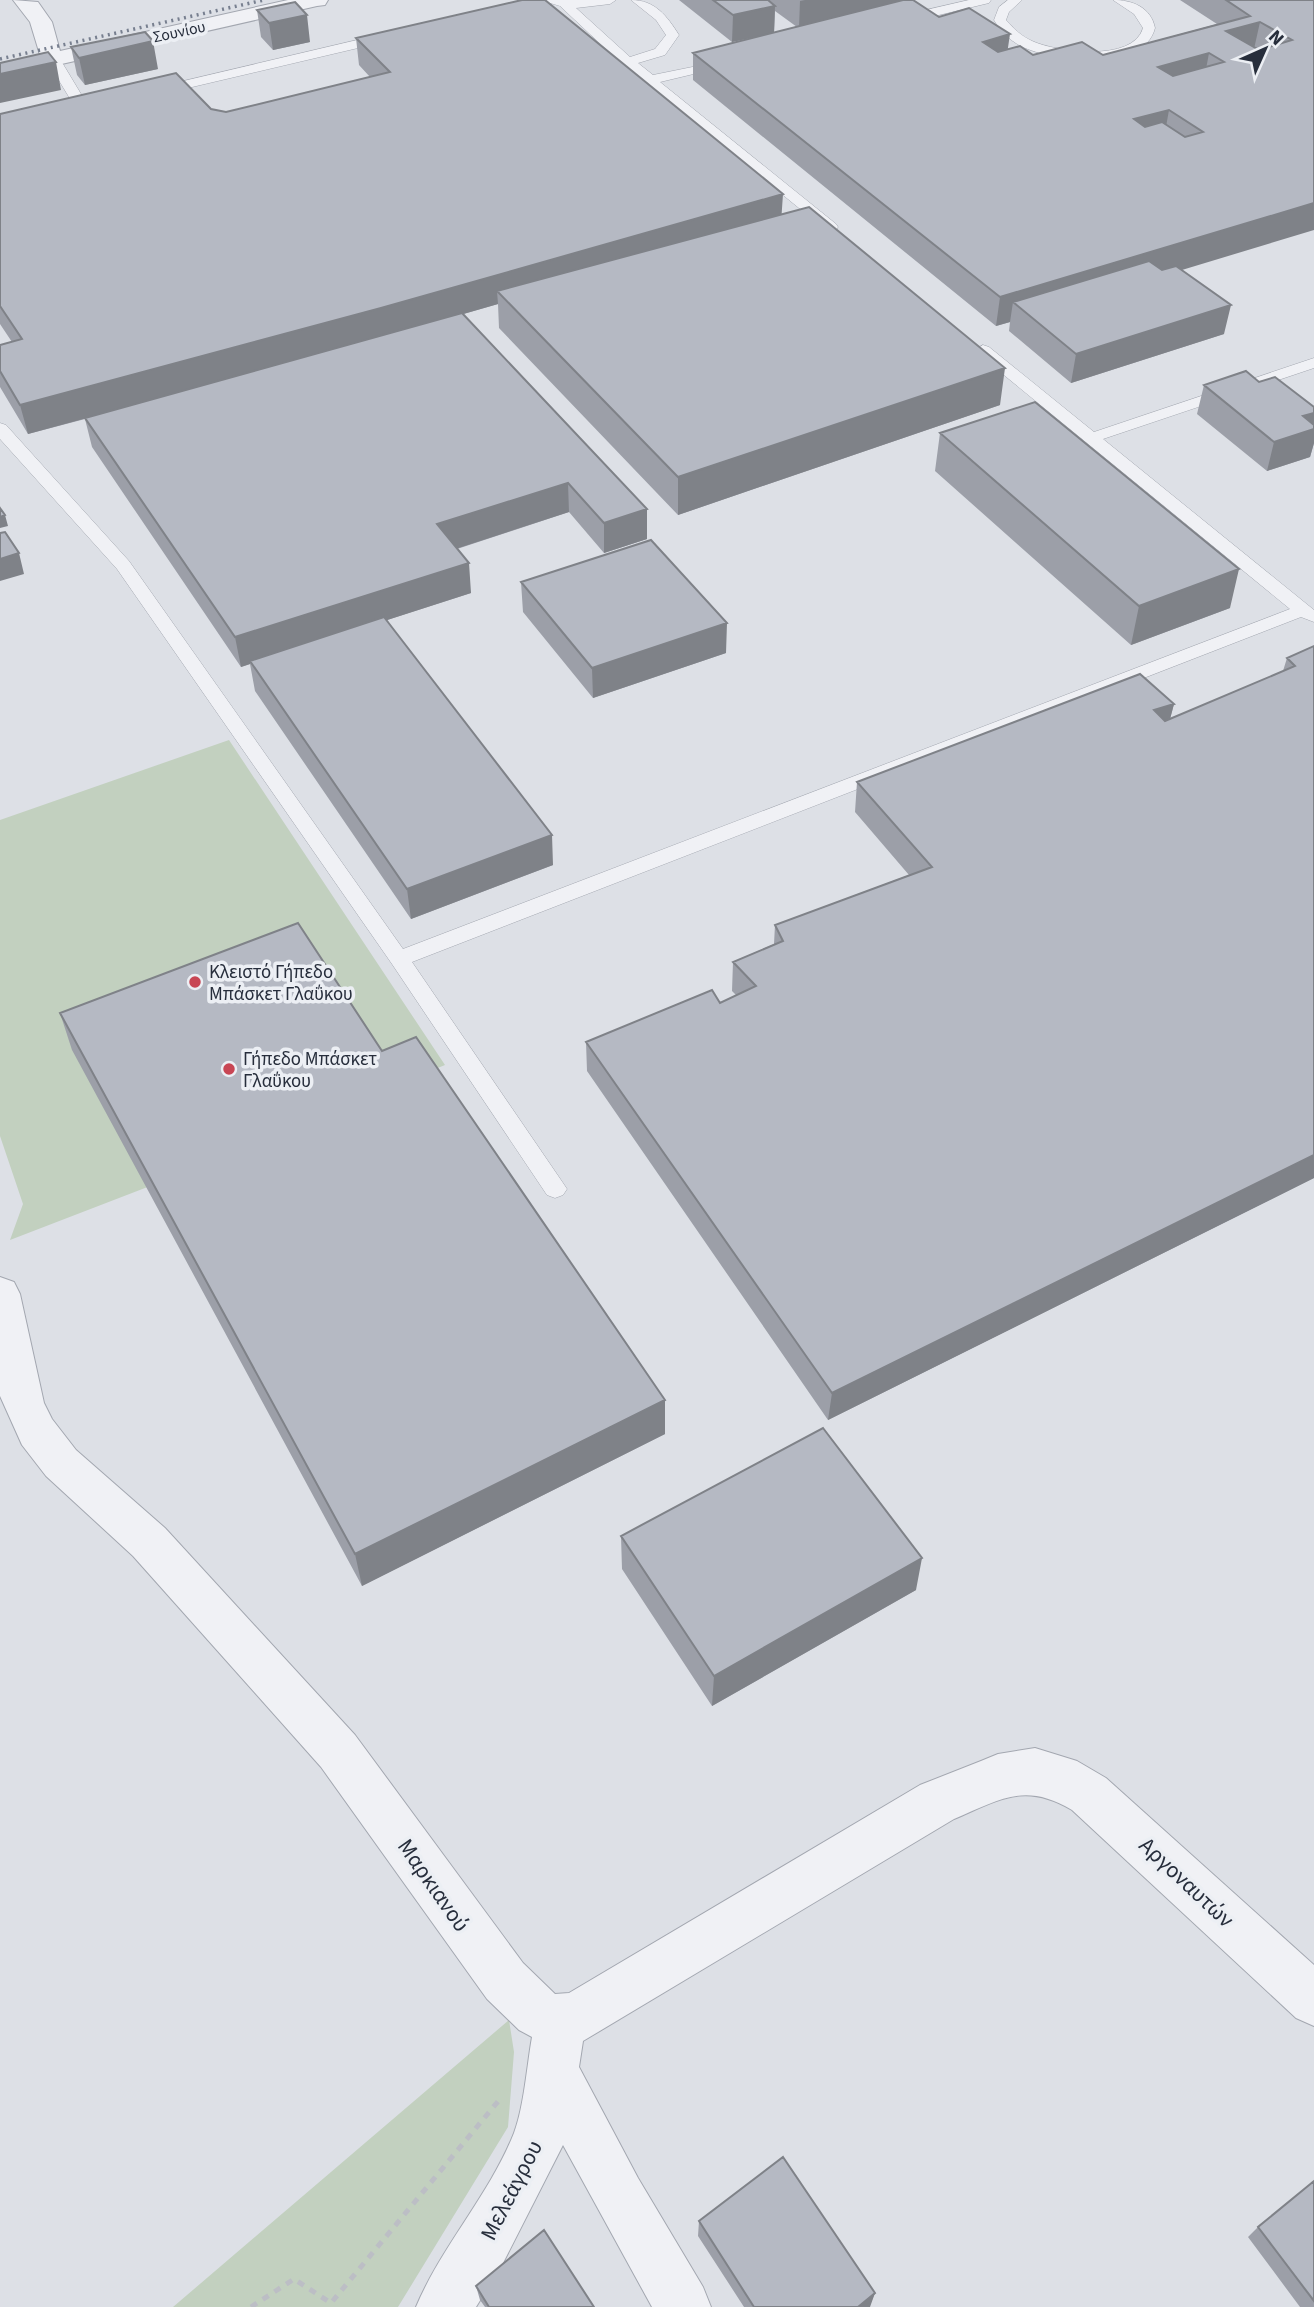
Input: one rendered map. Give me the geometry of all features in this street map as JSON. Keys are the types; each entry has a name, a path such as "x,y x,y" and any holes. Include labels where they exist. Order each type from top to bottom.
{"street":[{"path":"24,0 38,16 49,51"},
{"name":"Σουνίου","path":"0,54 49,51 317,0"},
{"path":"22,33 49,51"},
{"name":"Σουνίου","path":"0,71 49,51"},
{"name":"Μαρκιανού","path":"0,1294 12,1413 37,1432 61,1463 149,1542 338,1751 505,1981 537,2012 552,2020 556,2045"},
{"name":"Αργοναυτών","path":"556,2045 578,2017 937,1802 998,1777 1035,1771 1053,1774 1089,1794 1111,1812 1314,2000"},
{"path":"556,2045 619,2197 683,2307"},
{"name":"Μελεάγρου","path":"444,2307 484,2244 540,2136 556,2045"}],"lane":[{"path":"547,0 565,4 592,4 610,0"},
{"path":"628,62 660,52 673,35 661,17 636,0"},
{"path":"891,22 985,0"},
{"path":"1016,0 1003,10 1000,20 1006,31 1019,41 1052,52 1090,55 1130,48 1148,34 1150,26 1146,18 1139,10 1119,0"},
{"path":"565,4 628,62 844,237"},
{"path":"151,93 406,32"},
{"path":"49,51 90,108 60,115"},
{"path":"650,80 730,61"},
{"path":"973,342 1309,614"},
{"path":"1091,438 1314,363"},
{"path":"0,428 23,456 93,528 123,565 399,959 555,1189"},
{"path":"399,959 1309,614"}],"path":[{"path":"251,2307 294,2279 331,2305 505,2093"}],"green space":[{"name":"Κλειστό Γήπεδο Μπάσκετ Γλαΰκου","path":"229,740 445,1065 145,1188 10,1240 23,1204 0,1136 0,820"},
{"path":"509,2020 514,2052 508,2127 398,2307 173,2307"}],"building":[{"path":"522,0 545,0 783,194 381,308 20,405 0,371 0,345 22,339 0,306 0,114 176,73 211,109 226,112 390,72 356,38"},
{"path":"713,0 768,0 775,6 733,15"},
{"path":"903,0 913,0 939,17 969,8 1010,34 983,42 998,52 1020,46 1033,55 1082,42 1103,55 1250,16 1226,0 1314,0 1314,203 1000,297 693,53","holes":["1260,22 1292,40 1259,50 1226,31","1209,53 1224,62 1173,76 1158,67","1169,110 1203,132 1185,137 1162,122 1145,127 1134,119"]},
{"path":"295,2 307,15 269,23 257,10"},
{"path":"145,32 153,41 79,58 71,47"},
{"path":"48,52 56,62 0,74 0,63"},
{"path":"809,207 1005,368 678,477 497,291"},
{"path":"1149,261 1162,270 1176,266 1231,305 1076,354 1013,302"},
{"path":"462,313 647,509 604,523 568,483 437,524 469,563 235,637 85,418"},
{"path":"1246,371 1259,382 1275,377 1314,407 1314,413 1303,416 1314,425 1314,429 1274,442 1204,385"},
{"path":"1035,402 1239,569 1139,606 940,433"},
{"path":"5,532 19,553 0,559 0,533"},
{"path":"651,540 727,623 592,668 521,582"},
{"path":"384,617 552,835 407,889 250,661"},
{"path":"1314,646 1314,1155 832,1393 586,1042 712,990 720,1003 756,986 733,962 783,941 775,925 932,867 857,782 1140,674 1174,704 1154,710 1165,721 1295,666 1287,658"},
{"path":"298,923 382,1051 416,1037 665,1400 355,1554 60,1013"},
{"path":"823,1428 922,1558 714,1676 621,1536"},
{"path":"783,2157 875,2293 858,2307 754,2307 699,2221"},
{"path":"1314,2181 1314,2301 1258,2227"},
{"path":"544,2230 594,2307 489,2307 476,2286"}],"railway":[{"path":"0,59 264,0"}],"place":[{"name":"Κλειστό Γήπεδο Μπάσκετ Γλαΰκου","path":"195,982"},
{"name":"Γήπεδο Μπάσκετ Γλαΰκου","path":"229,1069"}]}
